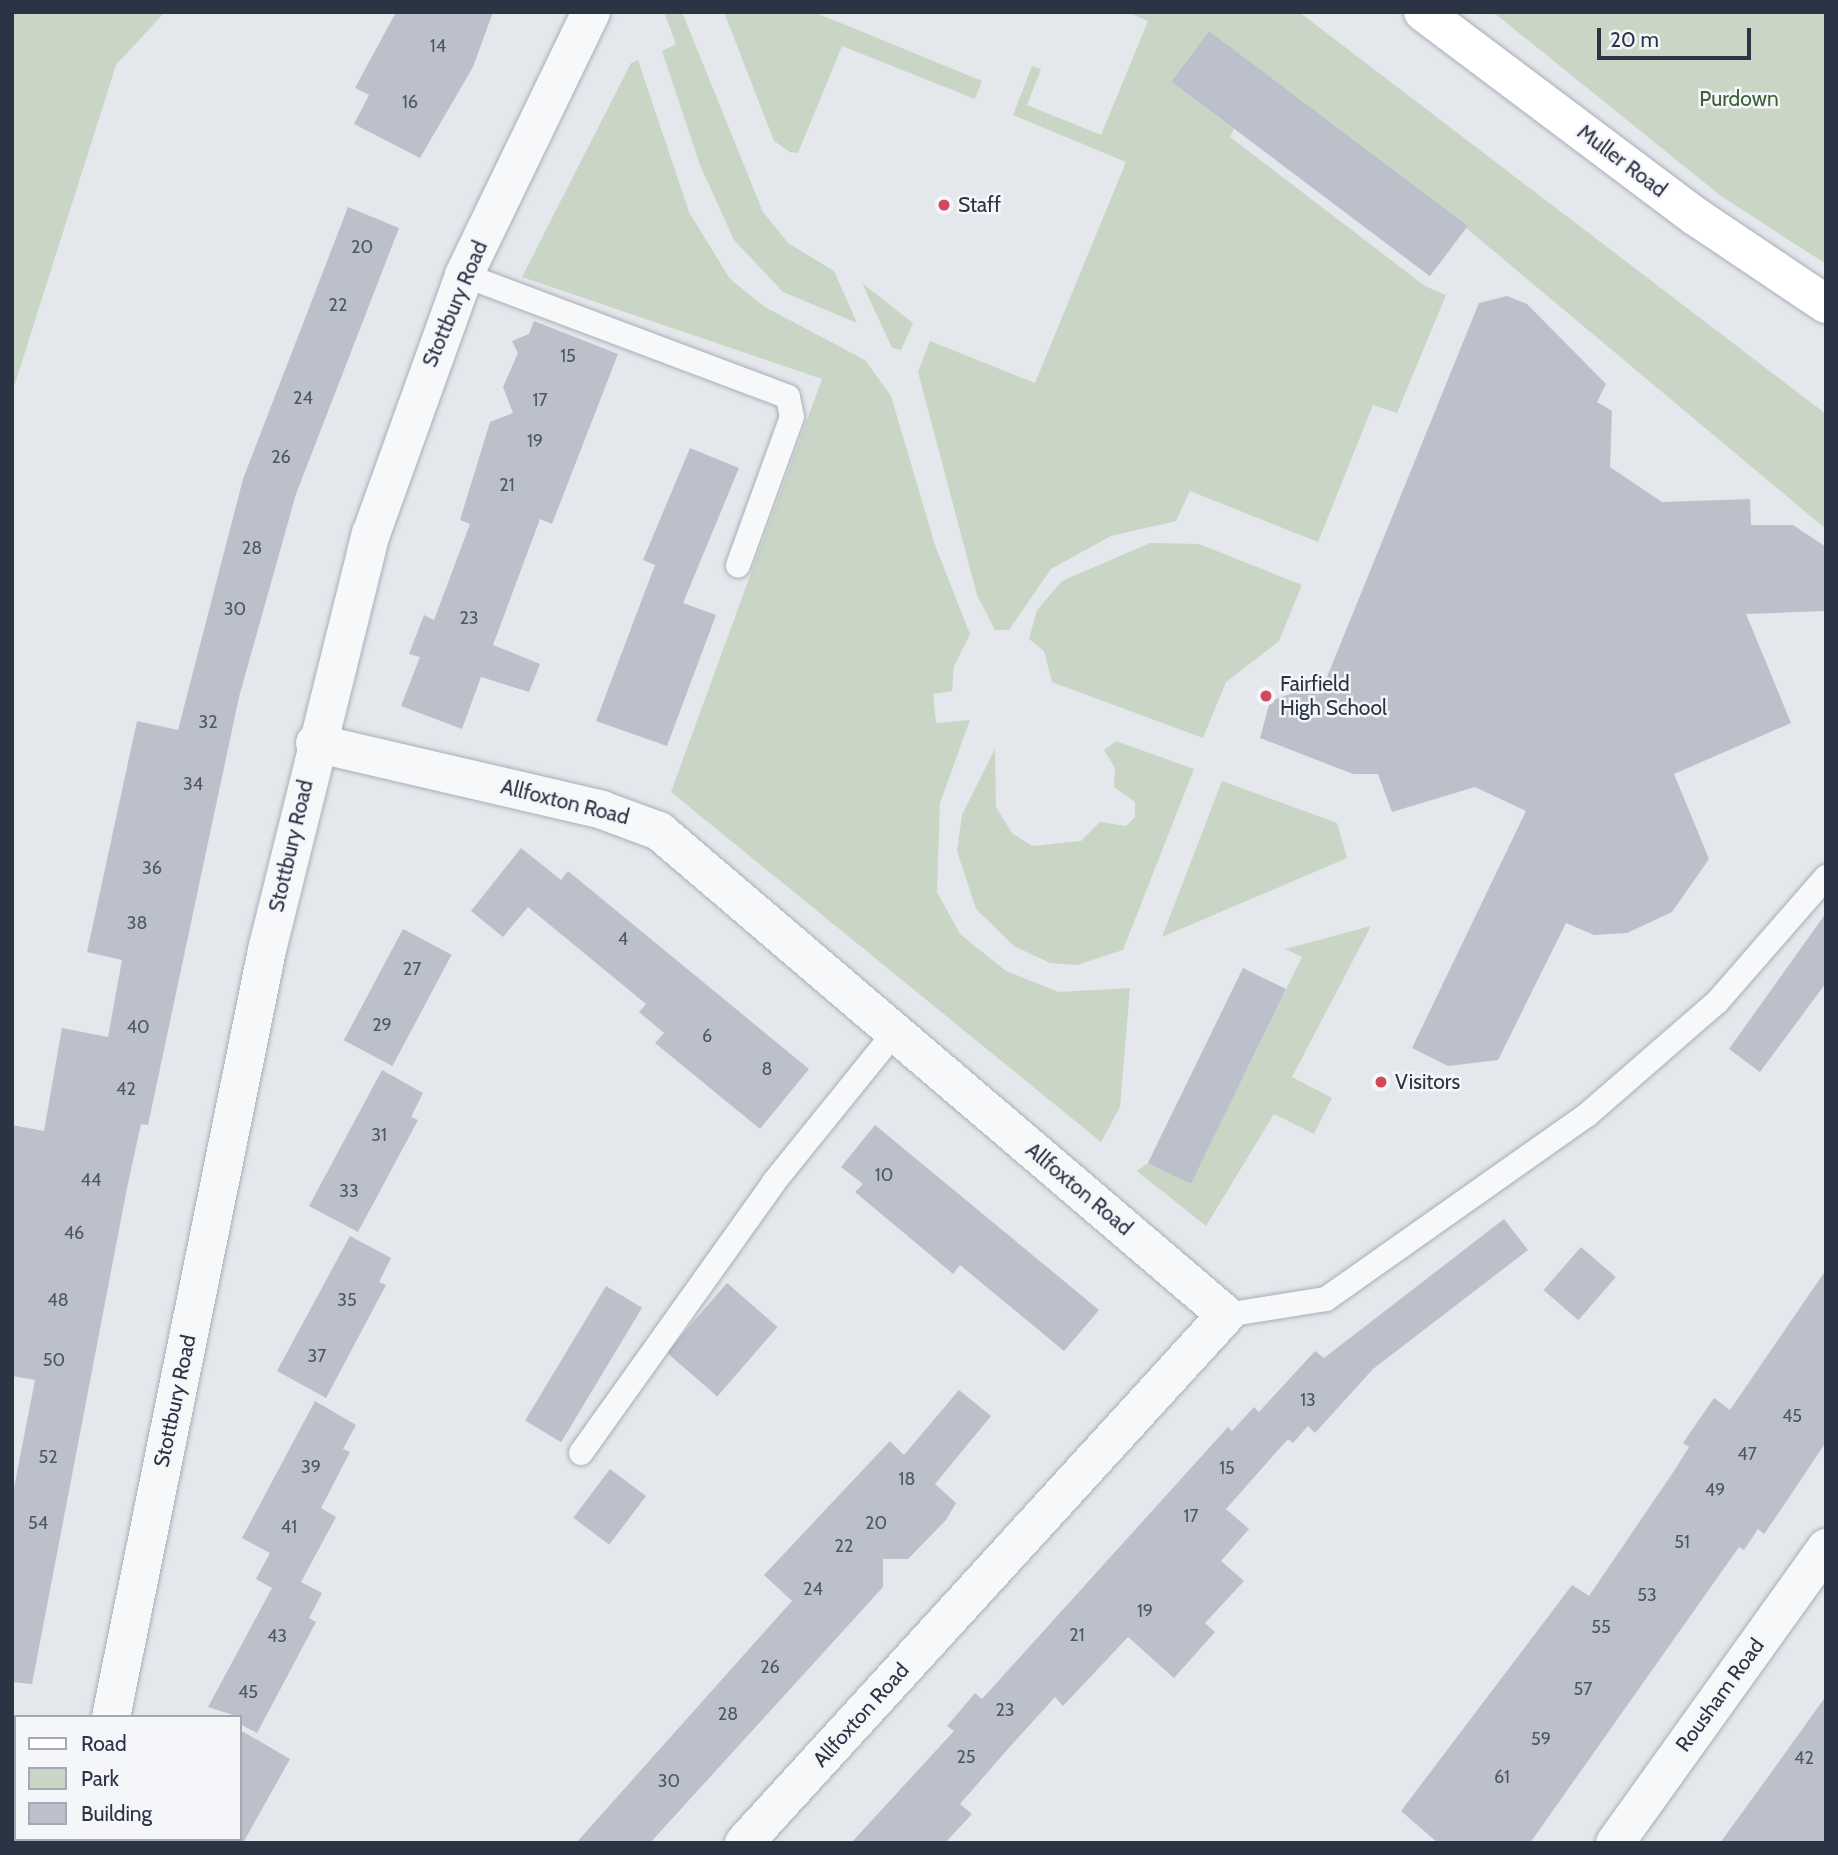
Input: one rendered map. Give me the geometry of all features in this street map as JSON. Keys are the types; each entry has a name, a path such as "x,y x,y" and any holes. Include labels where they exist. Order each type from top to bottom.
{"main road":[{"name":"Muller Road","path":"1423,12 1695,216 1826,304"}],"street":[{"name":"Stottbury Road","path":"111,1715 315,743 372,534 464,275 591,12"},
{"name":"Allfoxton Road","path":"315,743 645,823 1226,1315 744,1843"},
{"name":"Rousham Road","path":"1615,1843 1826,1548"}],"lane":[{"path":"464,275 788,397 792,417 737,565"},
{"path":"1226,1315 1326,1299 1587,1115 1717,1002 1826,877"},
{"path":"582,1453 774,1182 895,1032"}],"green space":[{"path":"12,12 165,12 116,65 12,393"},
{"path":"664,12 682,12 763,212 788,243 834,271 857,323 783,292 734,240 700,165 662,51 676,44"},
{"path":"724,12 814,12 982,81 975,99 842,46 798,153 790,152 774,141"},
{"path":"1127,12 1299,12 1826,414 1826,529 1466,228 1209,31 1171,81 1234,129 1230,137 1425,286 1446,295 1397,413 1373,405 1318,542 1190,491 1176,521 1111,536 1051,569 1009,630 995,630 977,595 918,372 930,341 1035,383 1126,162 1013,115 1032,66 1041,69 1027,105 1101,135 1148,21"},
{"name":"Purdown","path":"1493,12 1826,12 1826,264 1721,196"},
{"path":"638,60 689,212 730,279 765,307 865,360 891,396 935,545 970,634 954,666 952,691 933,694 936,723 970,720 940,803 937,892 960,934 1006,971 1059,992 1130,988 1120,1107 1101,1142 671,792 822,379 522,277 631,63"},
{"path":"862,283 913,323 901,350 892,348"},
{"path":"1150,543 1199,544 1302,585 1279,641 1226,682 1203,738 1052,682 1044,651 1029,639 1037,610 1062,581"},
{"path":"1116,741 1194,769 1123,950 1077,965 1050,963 1014,946 976,909 957,851 962,815 995,749 996,807 1012,833 1032,846 1081,841 1100,822 1126,826 1135,817 1135,802 1114,787 1115,768 1104,750"},
{"path":"1222,781 1337,823 1347,858 1162,937"},
{"path":"1371,926 1292,1077 1332,1098 1314,1134 1274,1114 1206,1226 1137,1171 1148,1163 1191,1184 1302,957 1285,949"}],"building":[{"path":"396,12 493,12 473,67 420,158 354,124 369,95 355,88"},
{"path":"1209,31 1468,226 1430,276 1171,81"},
{"path":"348,207 399,228 296,494 239,697 148,1125 141,1124 127,1188 32,1684 12,1682 12,1498 35,1380 12,1376 12,1125 44,1131 62,1028 108,1037 122,960 87,952 137,721 178,730 243,479"},
{"path":"1507,296 1527,304 1606,384 1597,402 1612,411 1610,467 1662,502 1750,499 1751,525 1793,525 1826,547 1826,611 1746,614 1791,723 1674,774 1709,859 1672,912 1627,933 1594,935 1566,923 1498,1060 1448,1066 1412,1048 1526,811 1475,787 1392,812 1378,774 1353,774 1260,738 1270,701 1325,682 1479,303"},
{"path":"534,321 618,354 552,524 540,519 493,645 540,664 529,692 481,677 462,729 401,706 420,657 409,654 424,615 434,620 470,524 460,520 490,422 513,413 503,387 518,353 512,341 529,334"},
{"path":"690,448 739,468 683,603 716,615 667,746 596,721 655,565 643,560"},
{"path":"521,848 561,880 568,871 809,1069 760,1129 655,1043 664,1033 639,1012 646,1004 528,907 503,937 471,911"},
{"path":"1826,913 1826,983 1760,1072 1729,1049"},
{"path":"403,929 452,955 392,1066 344,1040"},
{"path":"1243,968 1286,989 1191,1184 1148,1163"},
{"path":"382,1070 423,1093 411,1117 418,1120 358,1232 309,1206"},
{"path":"875,1125 1099,1310 1064,1351 960,1265 953,1274 855,1192 863,1184 841,1167"},
{"path":"1504,1219 1528,1250 1373,1369 1315,1433 1308,1426 1293,1443 1288,1439 1226,1509 1249,1529 1221,1561 1244,1581 1205,1623 1215,1632 1174,1678 1128,1637 1063,1706 1055,1697 1007,1750 960,1804 972,1814 945,1843 851,1843 954,1731 947,1726 975,1693 982,1699 1228,1427 1232,1431 1254,1407 1259,1412 1315,1351 1324,1358"},
{"path":"350,1236 391,1258 379,1282 386,1285 326,1398 277,1371"},
{"path":"1581,1247 1616,1277 1578,1320 1544,1290"},
{"path":"1826,1270 1826,1442 1780,1511 1764,1534 1758,1529 1744,1550 1739,1547 1530,1843 1438,1843 1401,1811 1572,1585 1589,1596 1674,1471 1689,1447 1683,1443 1714,1398 1730,1410"},
{"path":"727,1283 778,1327 717,1396 667,1352"},
{"path":"606,1286 642,1308 561,1442 525,1421"},
{"path":"959,1390 991,1416 935,1484 956,1503 946,1520 908,1559 883,1559 883,1587 650,1843 576,1843 792,1601 764,1575 890,1441 904,1455"},
{"path":"315,1401 356,1425 343,1449 350,1452 321,1508 336,1517 301,1582 322,1593 309,1618 316,1622 257,1733 242,1725 242,1715 208,1707 272,1588 256,1579 270,1553 242,1538"},
{"path":"610,1469 646,1496 609,1545 573,1518"},
{"path":"1826,1696 1826,1843 1720,1843 1773,1770"},
{"path":"242,1731 290,1759 243,1843 240,1843"}],"place":[{"name":"Staff","path":"944,205"},
{"name":"Fairfield High School","path":"1266,696"},
{"name":"Visitors","path":"1381,1082"}]}
